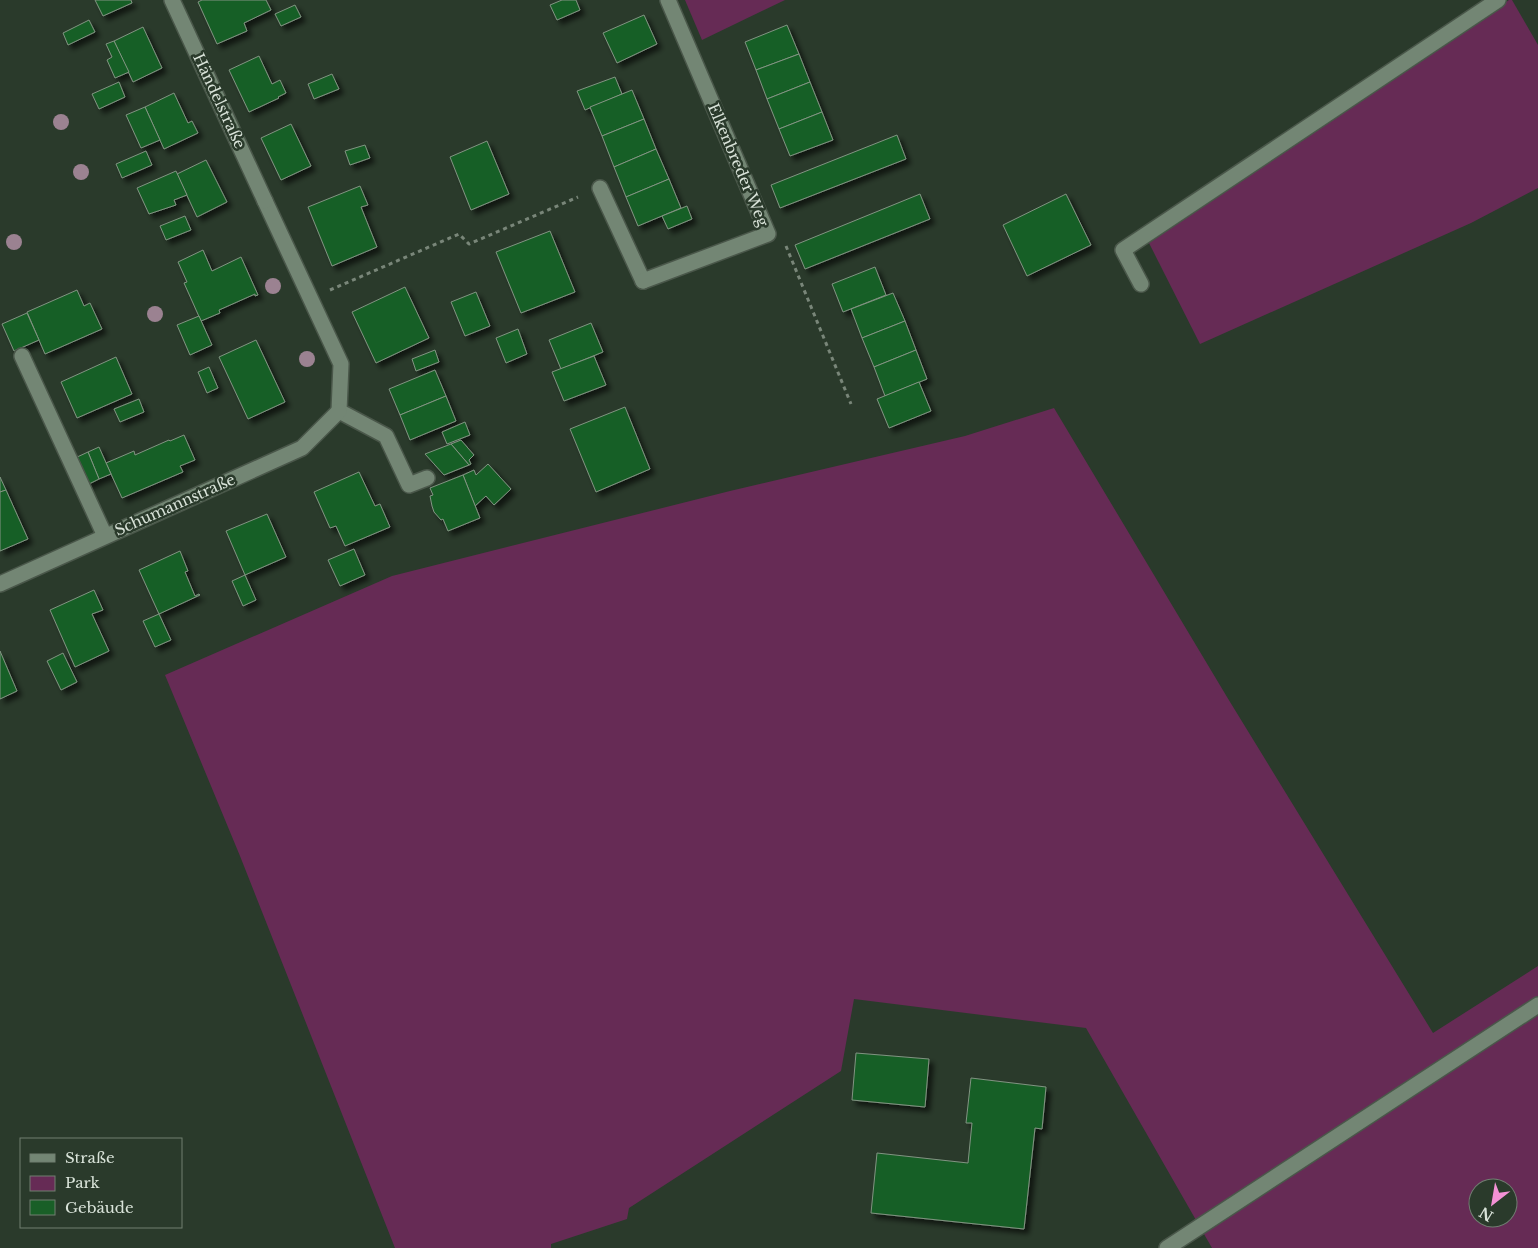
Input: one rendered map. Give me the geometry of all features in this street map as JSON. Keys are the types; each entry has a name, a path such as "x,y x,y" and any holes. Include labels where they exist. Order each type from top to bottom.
{"street":[{"name":"Händelstraße","path":"172,0 341,364 339,410"},
{"name":"Elkenbreder Weg","path":"600,188 643,281 768,234 668,0"},
{"path":"1141,284 1123,250 1498,0"},
{"path":"22,356 105,536"},
{"path":"339,410 386,436 409,485 427,478"},
{"name":"Schumannstraße","path":"0,584 302,448 339,410"},
{"path":"1167,1248 1538,1005"}],"path":[{"path":"310,299 459,234 468,244 600,188"},
{"path":"784,243 851,404"}],"green space":[{"path":"685,0 785,0 702,40"},
{"path":"1509,0 1512,0 1538,45 1538,188 1471,223 1200,344 1149,243"},
{"path":"1054,408 1227,697 1433,1033 1538,966 1538,1248 1212,1248 1086,1028 854,999 841,1071 629,1208 627,1219 551,1244 551,1248 395,1248 240,856 165,675 392,576 730,491 965,436"}],"building":[{"path":"95,0 131,0 132,3 103,16"},
{"path":"202,0 266,0 271,10 244,23 247,31 217,44 198,2"},
{"path":"562,0 576,0 580,10 557,20 550,5"},
{"path":"295,5 301,17 281,26 275,14"},
{"path":"644,15 657,44 617,63 603,33"},
{"path":"89,20 95,32 68,45 63,33"},
{"path":"787,25 799,54 756,70 745,42"},
{"path":"143,27 162,68 133,82 114,41"},
{"path":"114,41 129,72 115,78 107,60 112,57 106,44"},
{"path":"799,54 810,82 767,99 756,70"},
{"path":"259,56 272,84 280,80 286,93 249,112 229,70"},
{"path":"332,74 339,89 314,99 308,84"},
{"path":"615,77 622,94 585,110 577,91"},
{"path":"119,82 125,97 99,109 92,94"},
{"path":"810,82 822,112 779,129 767,99"},
{"path":"632,90 644,119 602,136 590,107"},
{"path":"174,93 188,123 192,121 198,133 164,149 145,107"},
{"path":"145,107 160,140 141,148 126,115"},
{"path":"822,112 833,140 790,156 779,129"},
{"path":"644,119 656,149 614,167 602,136"},
{"path":"291,124 311,166 281,180 261,138"},
{"path":"897,135 906,159 780,208 771,185"},
{"path":"487,141 509,194 471,210 450,157"},
{"path":"365,145 370,158 350,165 345,151"},
{"path":"656,149 669,179 626,197 614,167"},
{"path":"146,151 152,165 122,178 116,164"},
{"path":"206,160 227,202 197,217 177,174"},
{"path":"176,171 187,195 174,200 176,205 149,214 137,188"},
{"path":"669,179 681,208 638,226 626,197"},
{"path":"360,186 368,205 361,207 377,247 332,266 308,207"},
{"path":"920,194 930,219 805,269 795,245"},
{"path":"1066,194 1091,245 1027,276 1003,225"},
{"path":"687,206 692,219 668,229 662,216"},
{"path":"185,216 191,230 166,240 160,226"},
{"path":"550,231 575,292 521,313 496,252"},
{"path":"203,250 212,271 241,257 258,295 255,296 255,294 219,310 220,313 201,321 184,283 187,282 178,262"},
{"path":"875,267 886,295 843,312 832,284"},
{"path":"405,287 429,338 376,363 352,312"},
{"path":"77,290 84,306 90,303 102,329 45,354 27,312"},
{"path":"476,292 490,326 465,336 451,302"},
{"path":"893,293 905,321 862,338 851,309"},
{"path":"27,313 39,340 14,351 2,324"},
{"path":"199,316 212,345 190,355 177,325"},
{"path":"905,321 916,350 874,367 862,338"},
{"path":"591,323 603,352 561,369 549,340"},
{"path":"518,329 527,354 506,363 496,338"},
{"path":"256,340 285,402 248,419 219,357"},
{"path":"435,350 439,362 416,371 412,359"},
{"path":"916,350 927,379 885,396 874,367"},
{"path":"594,356 606,385 564,401 552,372"},
{"path":"116,357 132,394 77,418 61,382"},
{"path":"209,367 218,388 207,393 198,372"},
{"path":"435,370 446,396 400,415 389,389"},
{"path":"919,382 931,411 889,428 877,399"},
{"path":"446,396 456,421 410,440 400,415"},
{"path":"139,399 144,412 120,422 114,409"},
{"path":"625,407 650,469 596,492 570,429"},
{"path":"465,422 470,435 447,444 442,432"},
{"path":"184,435 195,460 180,466 183,472 122,498 106,463 134,451 135,455"},
{"path":"461,440 474,455 469,460 471,464 469,465 451,444"},
{"path":"451,444 469,465 444,475 425,454"},
{"path":"99,447 111,474 99,479 88,452"},
{"path":"88,452 99,479 87,485 75,458"},
{"path":"488,464 511,489 494,505 486,496 475,506 463,475 474,470 476,475"},
{"path":"359,472 375,506 380,504 390,527 345,546 336,526 330,528 314,492"},
{"path":"463,475 480,518 448,531 443,519 441,520 434,512 430,496 433,495 430,488"},
{"path":"0,477 6,490 0,492"},
{"path":"6,490 28,539 0,551 0,492"},
{"path":"267,514 286,557 245,575 226,531"},
{"path":"354,549 365,575 340,586 328,560"},
{"path":"180,551 188,571 185,572 195,596 200,595 159,614 139,570"},
{"path":"245,575 256,600 243,606 232,581"},
{"path":"94,590 103,610 92,614 109,651 75,667 50,610"},
{"path":"159,614 171,640 155,647 143,621"},
{"path":"0,651 17,691 0,699"},
{"path":"63,653 77,682 61,690 47,661"},
{"path":"856,1053 929,1059 925,1107 852,1100"},
{"path":"971,1078 1046,1087 1042,1129 1035,1128 1024,1229 871,1213 877,1153 968,1163 972,1123 966,1123"}]}
